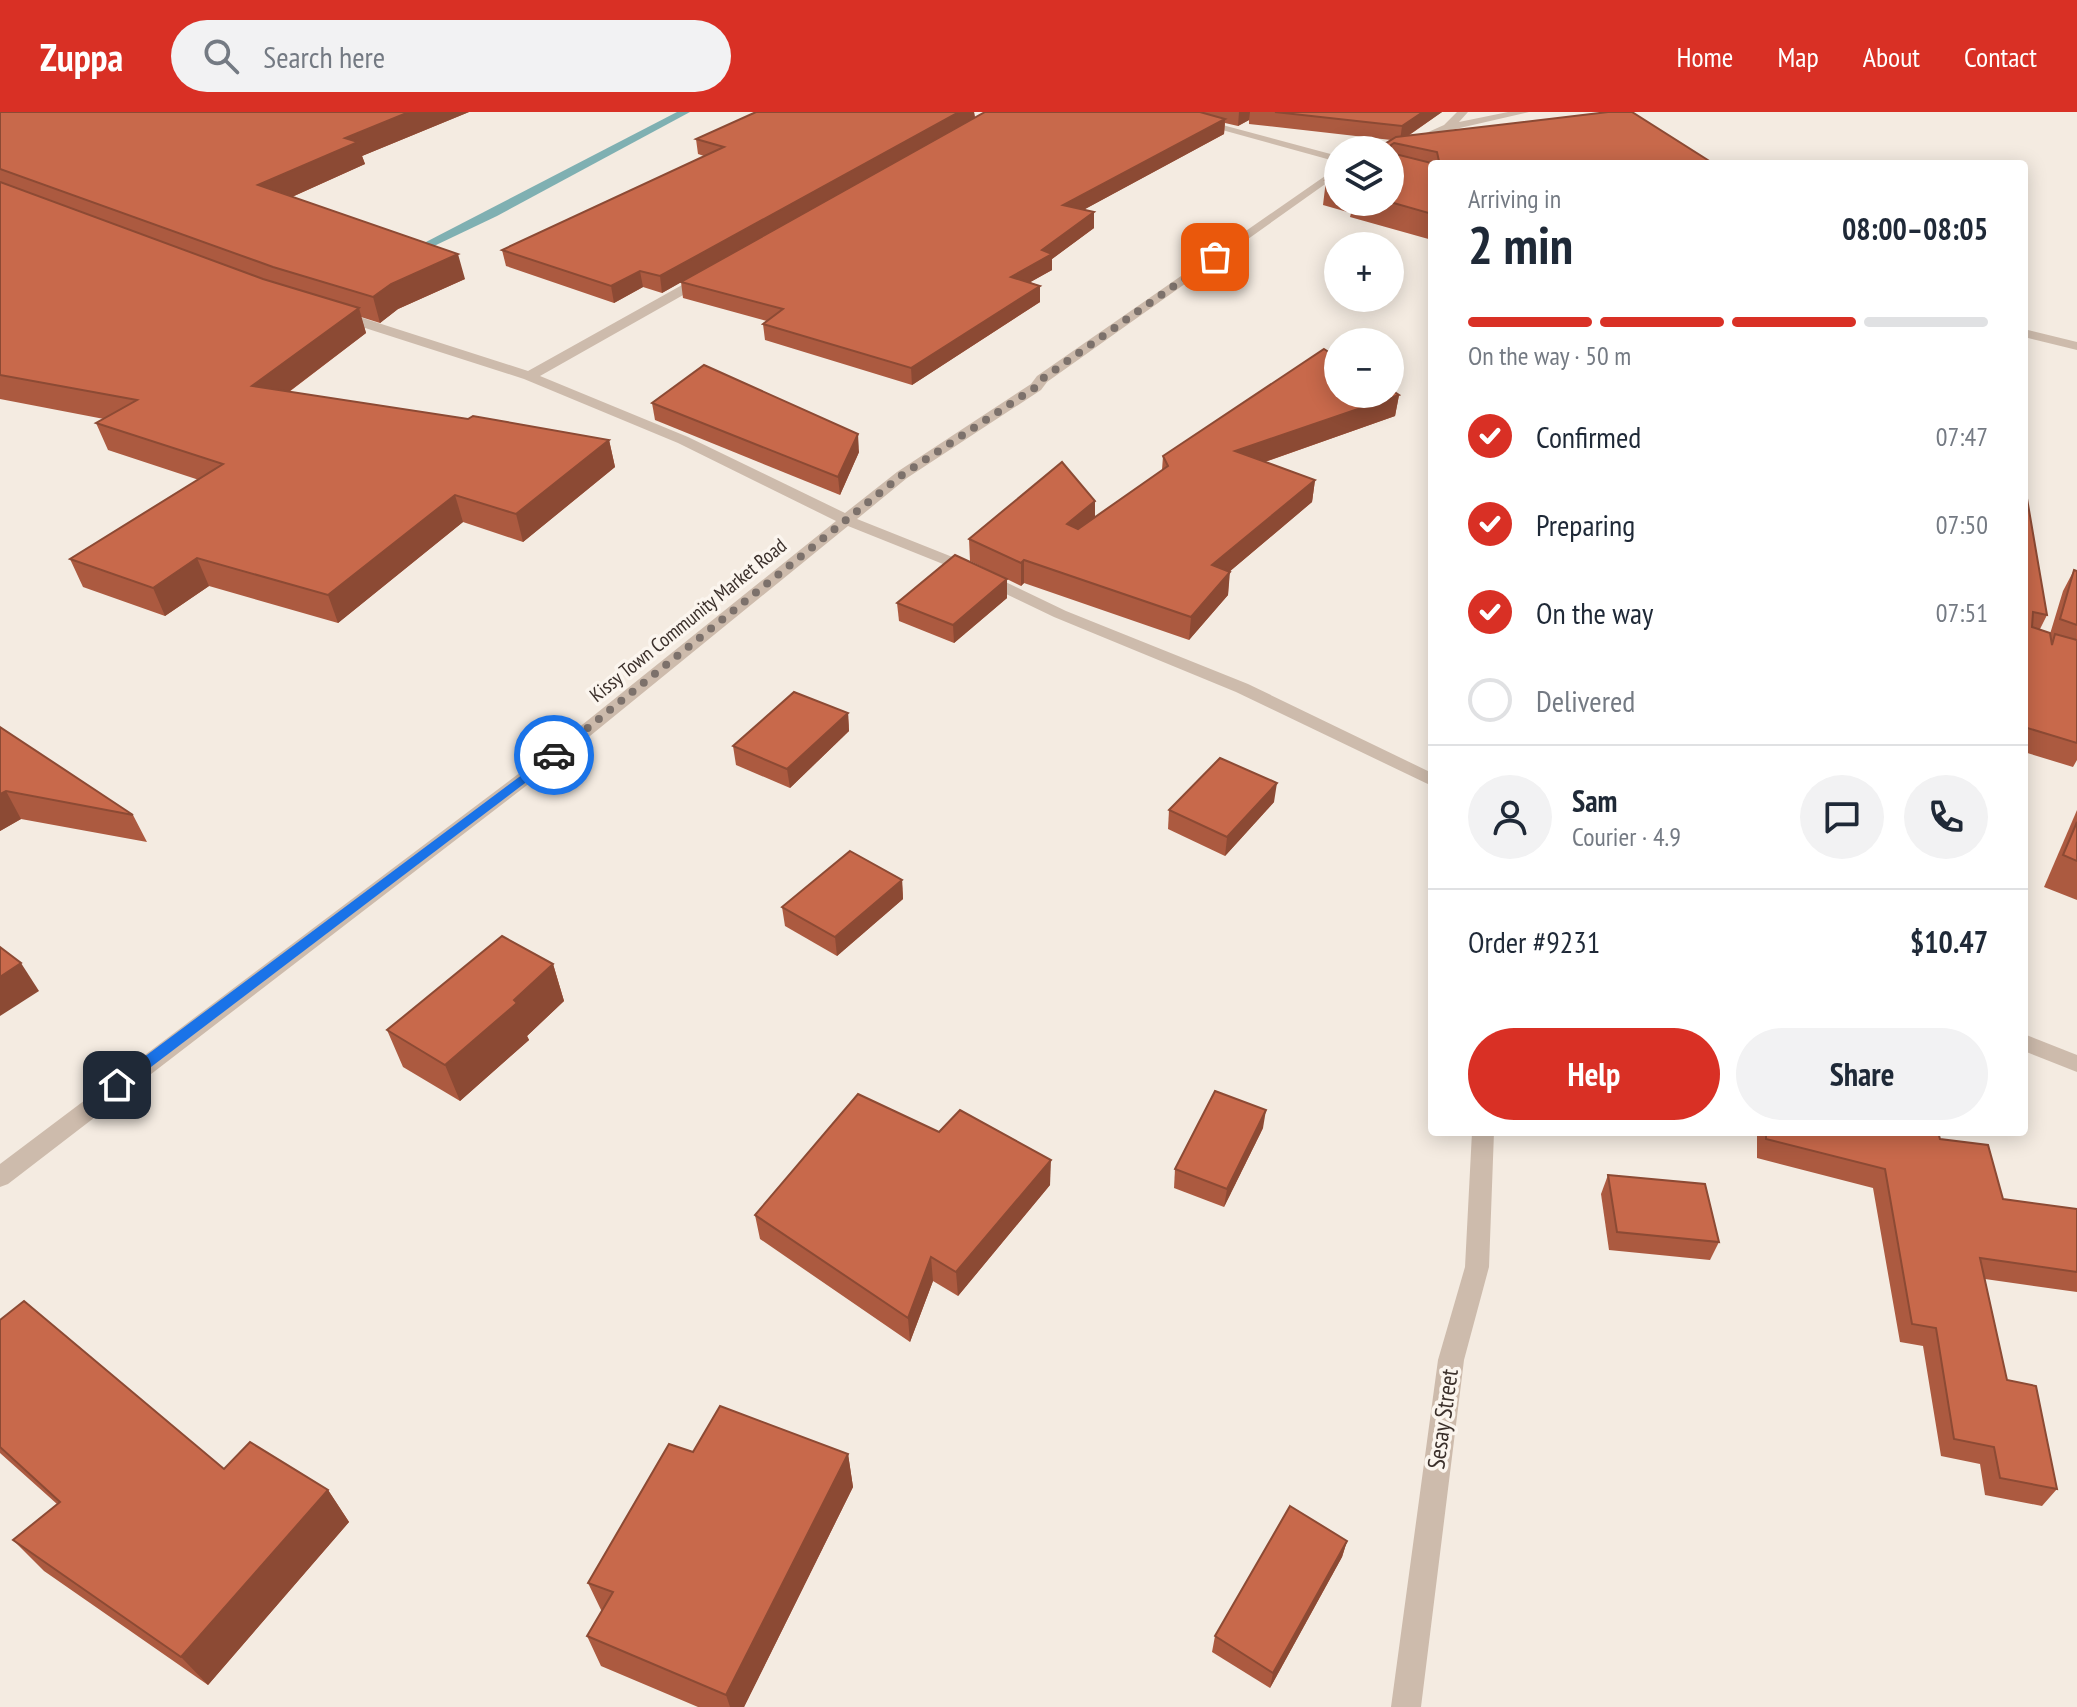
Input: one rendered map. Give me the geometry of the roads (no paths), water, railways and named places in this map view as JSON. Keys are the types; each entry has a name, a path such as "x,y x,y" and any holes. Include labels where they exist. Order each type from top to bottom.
{"street":[{"path":"1162,112 1324,155"},
{"path":"1448,127 1463,112"},
{"path":"1404,147 1448,127 1524,112"},
{"name":"Kissy Town Community Market Road","path":"0,1177 568,745 902,475 1036,387 1042,379 1324,180"},
{"path":"529,376 721,268"},
{"path":"326,311 529,376 708,451 847,520 954,563 1060,614 1242,688 1428,778"},
{"path":"2028,334 2077,346"},
{"path":"2028,1044 2077,1064"},
{"name":"Sesay Street","path":"1406,1707 1451,1360 1477,1267 1483,1136"}],"waterway":[{"path":"430,243 493,214 685,112"}]}
